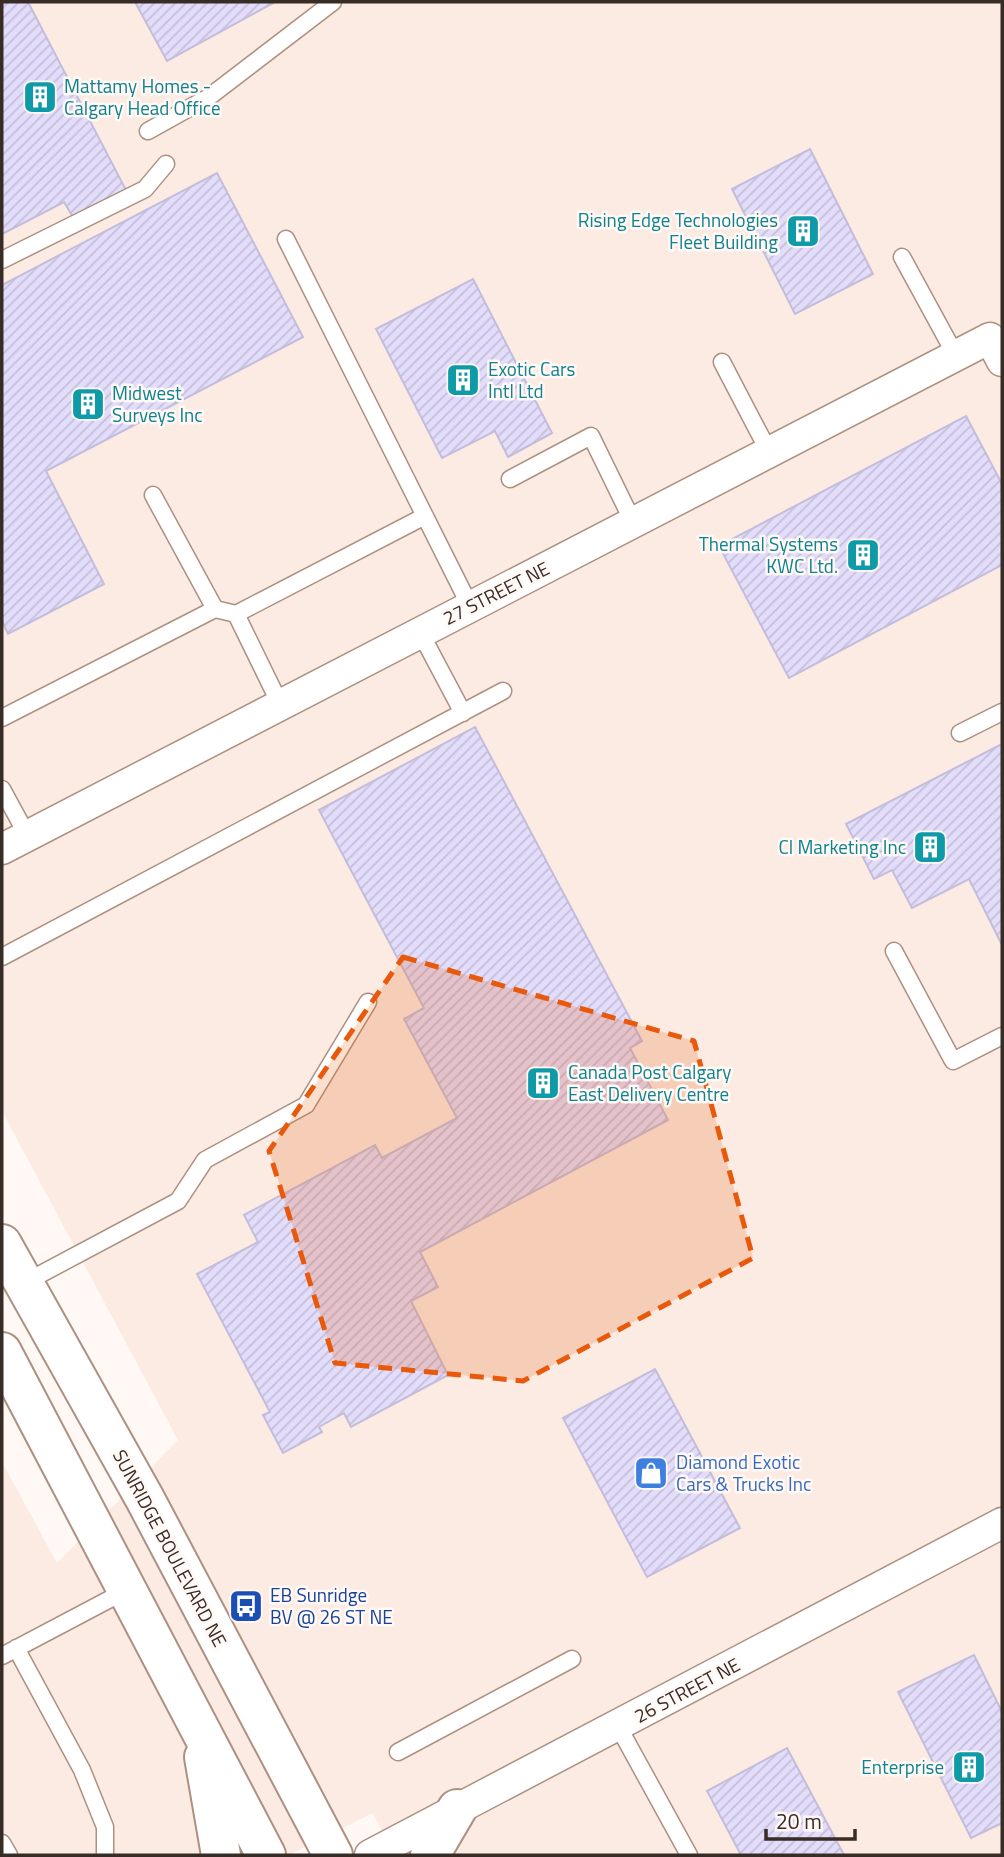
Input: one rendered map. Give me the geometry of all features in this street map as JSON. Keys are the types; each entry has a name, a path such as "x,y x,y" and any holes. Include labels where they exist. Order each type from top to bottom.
{"street":[{"name":"27 STREET NE","path":"14,842 956,356 996,349"},
{"name":"SUNRIDGE BOULEVARD NE","path":"2,1244 145,1499 332,1855"},
{"path":"2,1352 266,1855"},
{"name":"26 STREET NE","path":"370,1855 1001,1526"},
{"path":"197,1721 221,1855"},
{"path":"430,1855 457,1809"}],"lane":[{"path":"148,131 209,97 333,2"},
{"path":"2,260 145,188 166,164"},
{"path":"286,239 470,606"},
{"path":"902,257 956,356"},
{"path":"722,362 769,452"},
{"path":"509,479 591,436 633,522"},
{"path":"153,495 215,609"},
{"path":"2,718 215,609 236,614 425,516"},
{"path":"236,614 280,704"},
{"path":"420,632 463,713"},
{"path":"2,957 503,691"},
{"path":"960,733 1002,712"},
{"path":"2,789 14,842"},
{"path":"894,951 953,1061 1002,1036"},
{"path":"23,1283 178,1201 205,1160 306,1105 368,1002"},
{"path":"105,1855 105,1827 82,1770 9,1652 128,1590"},
{"path":"398,1752 572,1659"},
{"path":"618,1727 689,1855"},
{"path":"2,1843 9,1855"}],"highlighted area":[{"path":"403,957 694,1041 753,1258 523,1381 335,1363 269,1151"}],"shaded area":[{"path":"2,2 1002,2 1002,1855 395,1855 373,1813 289,1855 2,1855 2,1462 57,1563 178,1440 2,1111"}],"building":[{"name":"Mattamy Homes - Calgary Head Office","path":"2,2 28,2 127,192 74,219 64,202 2,234"},
{"path":"135,2 275,2 167,61"},
{"name":"Rising Edge Technologies Fleet Building","path":"810,149 873,274 795,314 732,189"},
{"name":"Midwest Surveys Inc","path":"217,173 303,337 46,471 104,584 8,634 2,621 2,285"},
{"name":"Exotic Cars Intl Ltd","path":"473,279 552,433 508,457 495,431 442,458 376,329"},
{"name":"Thermal Systems KWC Ltd.","path":"966,416 1002,484 1002,565 789,678 719,546"},
{"name":"Canada Post Calgary East Delivery Centre","path":"475,727 642,1041 630,1048 668,1120 420,1252 438,1287 411,1301 448,1375 351,1427 344,1413 319,1427 322,1432 283,1453 263,1415 270,1412 197,1274 258,1242 244,1215 375,1145 382,1158 457,1118 404,1019 424,1008 319,810"},
{"name":"Cl Marketing Inc","path":"1002,744 1002,945 969,879 912,908 892,870 874,879 846,824"},
{"name":"Diamond Exotic Cars & Trucks Inc","path":"655,1369 740,1528 647,1577 563,1418"},
{"name":"Enterprise","path":"974,1655 1002,1712 1002,1823 971,1838 898,1692"},
{"path":"787,1748 844,1855 741,1855 707,1791"}],"place":[{"name":"Mattamy Homes - Calgary Head Office","path":"40,97"},
{"name":"Rising Edge Technologies Fleet Building","path":"803,231"},
{"name":"Exotic Cars Intl Ltd","path":"463,380"},
{"name":"Midwest Surveys Inc","path":"88,404"},
{"name":"Thermal Systems KWC Ltd.","path":"863,555"},
{"name":"Cl Marketing Inc","path":"930,847"},
{"name":"Canada Post Calgary East Delivery Centre","path":"543,1083"},
{"name":"Diamond Exotic Cars & Trucks Inc","path":"651,1473"},
{"name":"EB Sunridge BV @ 26 ST NE","path":"246,1606"},
{"name":"Enterprise","path":"969,1767"}]}
